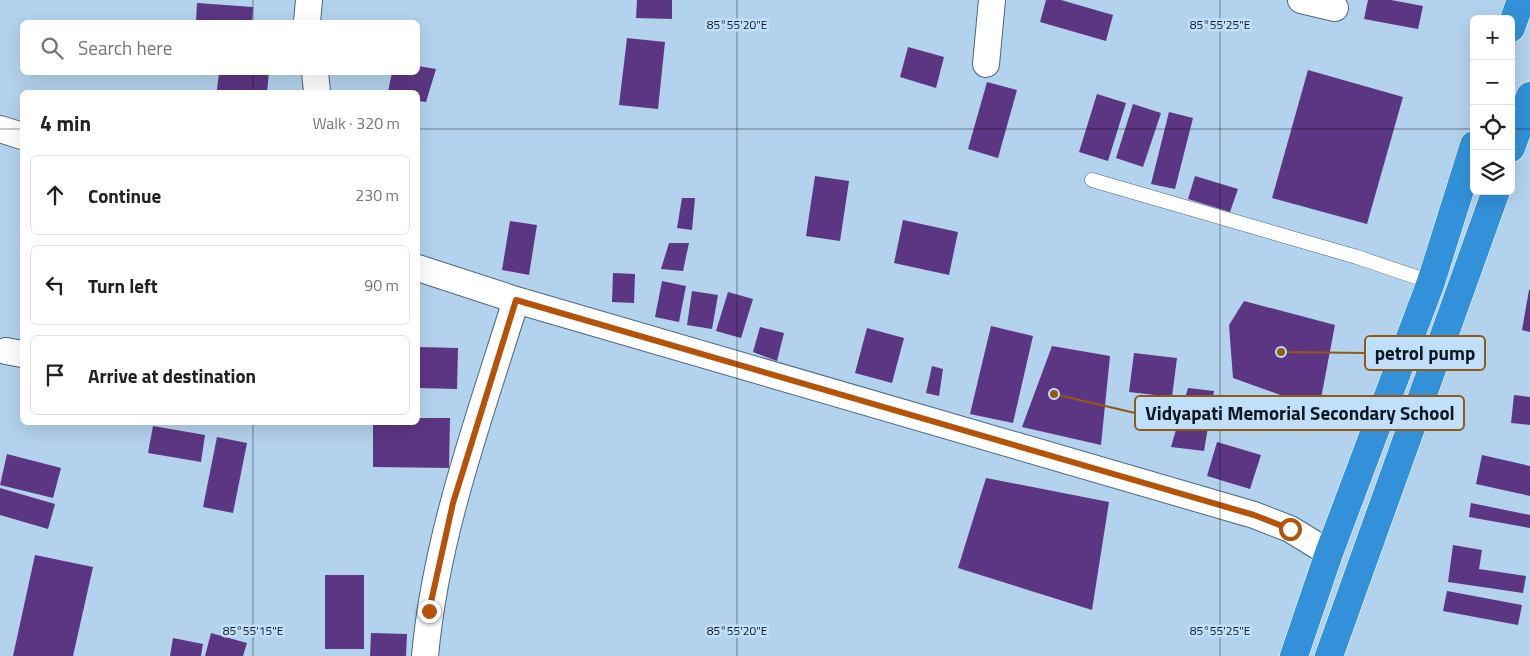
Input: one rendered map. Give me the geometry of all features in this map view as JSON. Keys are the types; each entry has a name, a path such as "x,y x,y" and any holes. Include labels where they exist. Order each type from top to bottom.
{"highway":[{"path":"1515,17 1521,0"},
{"path":"1515,137 1530,96"},
{"path":"1294,656 1329,553 1431,282 1472,150"},
{"path":"1329,656 1495,195"}],"street":[{"path":"307,20 309,0"},
{"path":"986,64 992,0"},
{"path":"1301,0 1335,8"},
{"path":"315,75 317,90"},
{"path":"0,129 20,135"},
{"path":"420,269 516,300 1254,515 1290,529 1329,553"},
{"path":"425,656 429,611 453,503 516,300"}],"lane":[{"path":"1092,180 1357,257 1431,282"}],"building":[{"path":"637,0 672,0 672,19 636,18"},
{"path":"1046,0 1061,0 1113,15 1106,41 1040,22"},
{"path":"1368,0 1391,0 1423,6 1418,29 1364,19"},
{"path":"197,3 253,7 252,20 196,20"},
{"path":"627,38 665,42 658,109 619,105"},
{"path":"908,47 944,57 936,88 900,77"},
{"path":"420,66 436,69 426,102 420,101 420,90 388,90 391,75 420,75"},
{"path":"1308,70 1403,97 1367,224 1272,198"},
{"path":"219,75 269,75 267,90 217,90"},
{"path":"987,82 1017,90 998,158 968,149"},
{"path":"1097,94 1126,103 1108,161 1079,152"},
{"path":"1133,104 1161,113 1143,167 1116,158"},
{"path":"1169,112 1193,118 1175,189 1151,184"},
{"path":"815,176 849,181 840,241 806,236"},
{"path":"1195,176 1238,189 1230,212 1188,199"},
{"path":"682,198 695,198 692,230 677,228"},
{"path":"903,220 958,232 949,275 894,263"},
{"path":"510,221 537,225 529,275 502,270"},
{"path":"669,243 689,243 683,271 661,269"},
{"path":"613,273 635,274 634,303 612,302"},
{"path":"662,281 686,286 679,322 655,317"},
{"path":"1530,290 1530,332 1522,330"},
{"path":"692,291 718,295 712,329 687,325"},
{"path":"728,292 753,299 741,338 716,331"},
{"path":"1244,301 1335,325 1319,409 1233,378 1229,325"},
{"path":"991,326 1033,336 1013,423 970,414"},
{"path":"760,327 784,333 777,361 753,352"},
{"path":"867,328 904,338 892,383 855,373"},
{"path":"1052,346 1110,356 1101,445 1022,427"},
{"path":"420,347 458,348 457,389 420,388"},
{"path":"1134,353 1177,358 1172,397 1129,392"},
{"path":"932,366 943,369 939,396 926,393"},
{"path":"1188,388 1214,391 1204,451 1171,447"},
{"path":"1514,395 1530,397 1530,425 1511,423"},
{"path":"420,418 450,418 449,468 373,467 373,425 420,425"},
{"path":"153,426 205,435 201,462 148,453"},
{"path":"217,437 247,443 233,513 203,507"},
{"path":"1217,442 1261,455 1250,489 1207,476"},
{"path":"7,454 61,468 53,498 0,485"},
{"path":"1482,455 1530,466 1530,496 1476,484"},
{"path":"986,478 1109,502 1092,610 958,568"},
{"path":"0,488 55,504 48,529 0,515"},
{"path":"1471,503 1530,515 1530,528 1469,517"},
{"path":"1453,545 1482,550 1479,569 1526,576 1523,593 1448,582"},
{"path":"35,555 93,567 73,656 13,656"},
{"path":"325,575 364,575 364,649 325,649"},
{"path":"1447,591 1522,605 1518,625 1443,611"},
{"path":"211,633 247,643 243,656 205,656"},
{"path":"371,633 407,634 406,656 370,656"},
{"path":"173,638 203,644 201,656 170,656"}],"place":[{"name":"petrol pump","path":"1281,352"},
{"name":"Vidyapati Memorial Secondary School","path":"1054,394"}],"route":[{"path":"429,611 453,503 516,300 1254,515 1290,529"}]}
